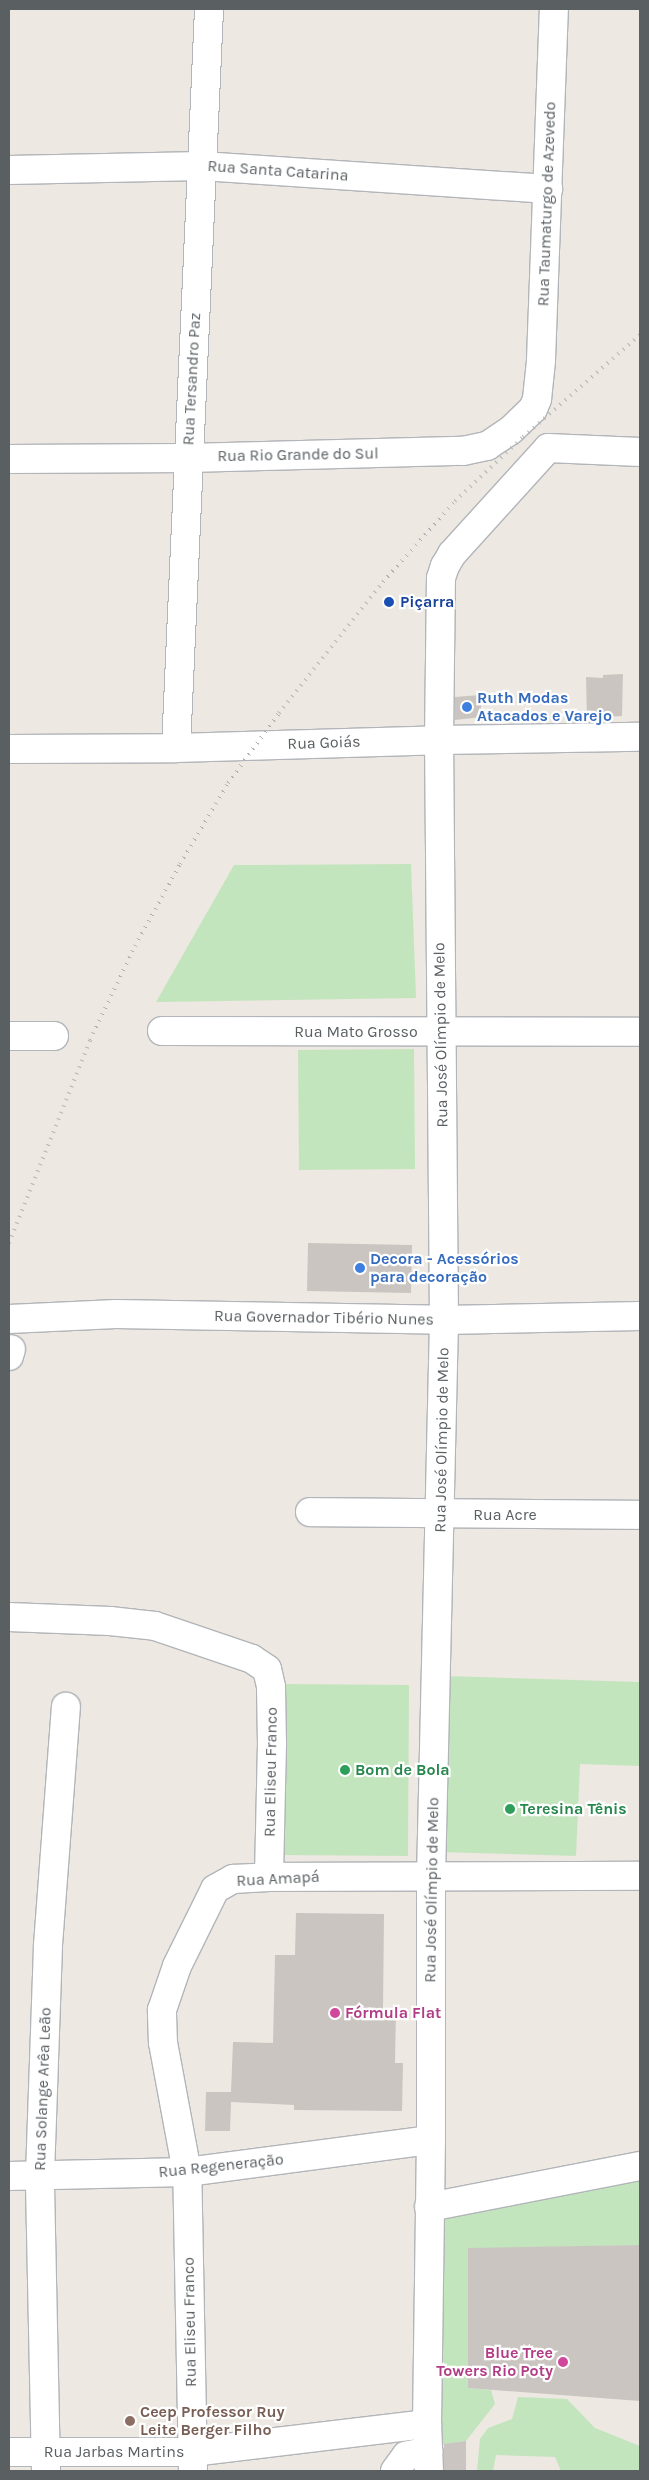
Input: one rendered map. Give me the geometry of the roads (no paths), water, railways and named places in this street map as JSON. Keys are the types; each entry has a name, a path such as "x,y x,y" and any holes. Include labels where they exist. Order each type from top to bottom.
{"street":[{"name":"Rua Tersandro Paz","path":"176,748 209,9"},
{"name":"Rua Taumaturgo de Azevedo","path":"537,399 541,360 554,9"},
{"name":"Rua Santa Catarina","path":"9,170 202,166 548,189"},
{"name":"Rua Rio Grande do Sul","path":"9,459 188,458 463,451 487,446 498,439 529,414 537,399"},
{"name":"Rua José Olímpio de Melo","path":"428,2449 431,1876 444,1320 439,740 441,578 452,554 548,448 640,452"},
{"name":"Rua Goiás","path":"9,749 176,748 439,740 640,737"},
{"name":"Rua Mato Grosso","path":"162,1031 640,1032"},
{"path":"9,1036 54,1036"},
{"name":"Rua Governador Tibério Nunes","path":"9,1320 116,1314 444,1320 640,1316"},
{"name":"Rua Acre","path":"310,1512 440,1515 640,1515"},
{"name":"Rua Eliseu Franco","path":"9,1617 110,1620 154,1626 252,1659 267,1669 271,1687 272,1734 270,1876"},
{"name":"Rua Solange Arêa Leão","path":"46,2462 40,2175 48,1945 66,1707"},
{"name":"Rua Amapá","path":"187,2172 163,2043 162,2010 177,1966 215,1889 233,1879 270,1876 640,1876"},
{"name":"Rua Regeneração","path":"9,2176 187,2172 431,2140"},
{"path":"429,2207 640,2166"},
{"name":"Rua Eliseu Franco","path":"187,2172 193,2461"},
{"path":"396,2471 406,2456 428,2449"},
{"name":"Rua Jarbas Martins","path":"9,2452 46,2462 193,2461 428,2449"}],"railway":[{"path":"9,1243 90,1040 135,946 180,864 228,783 279,713 383,582 455,501 523,437 640,335"}],"place":[{"name":"Piçarra","path":"389,602"},
{"name":"Ruth Modas Atacados e Varejo","path":"467,707"},
{"name":"Decora - Acessórios para decoração","path":"360,1268"},
{"name":"Bom de Bola","path":"345,1770"},
{"name":"Teresina Tênis","path":"510,1809"},
{"name":"Fórmula Flat","path":"335,2013"},
{"name":"Blue Tree Towers Rio Poty","path":"563,2362"},
{"name":"Ceep Professor Ruy Leite Berger Filho","path":"130,2421"}]}
